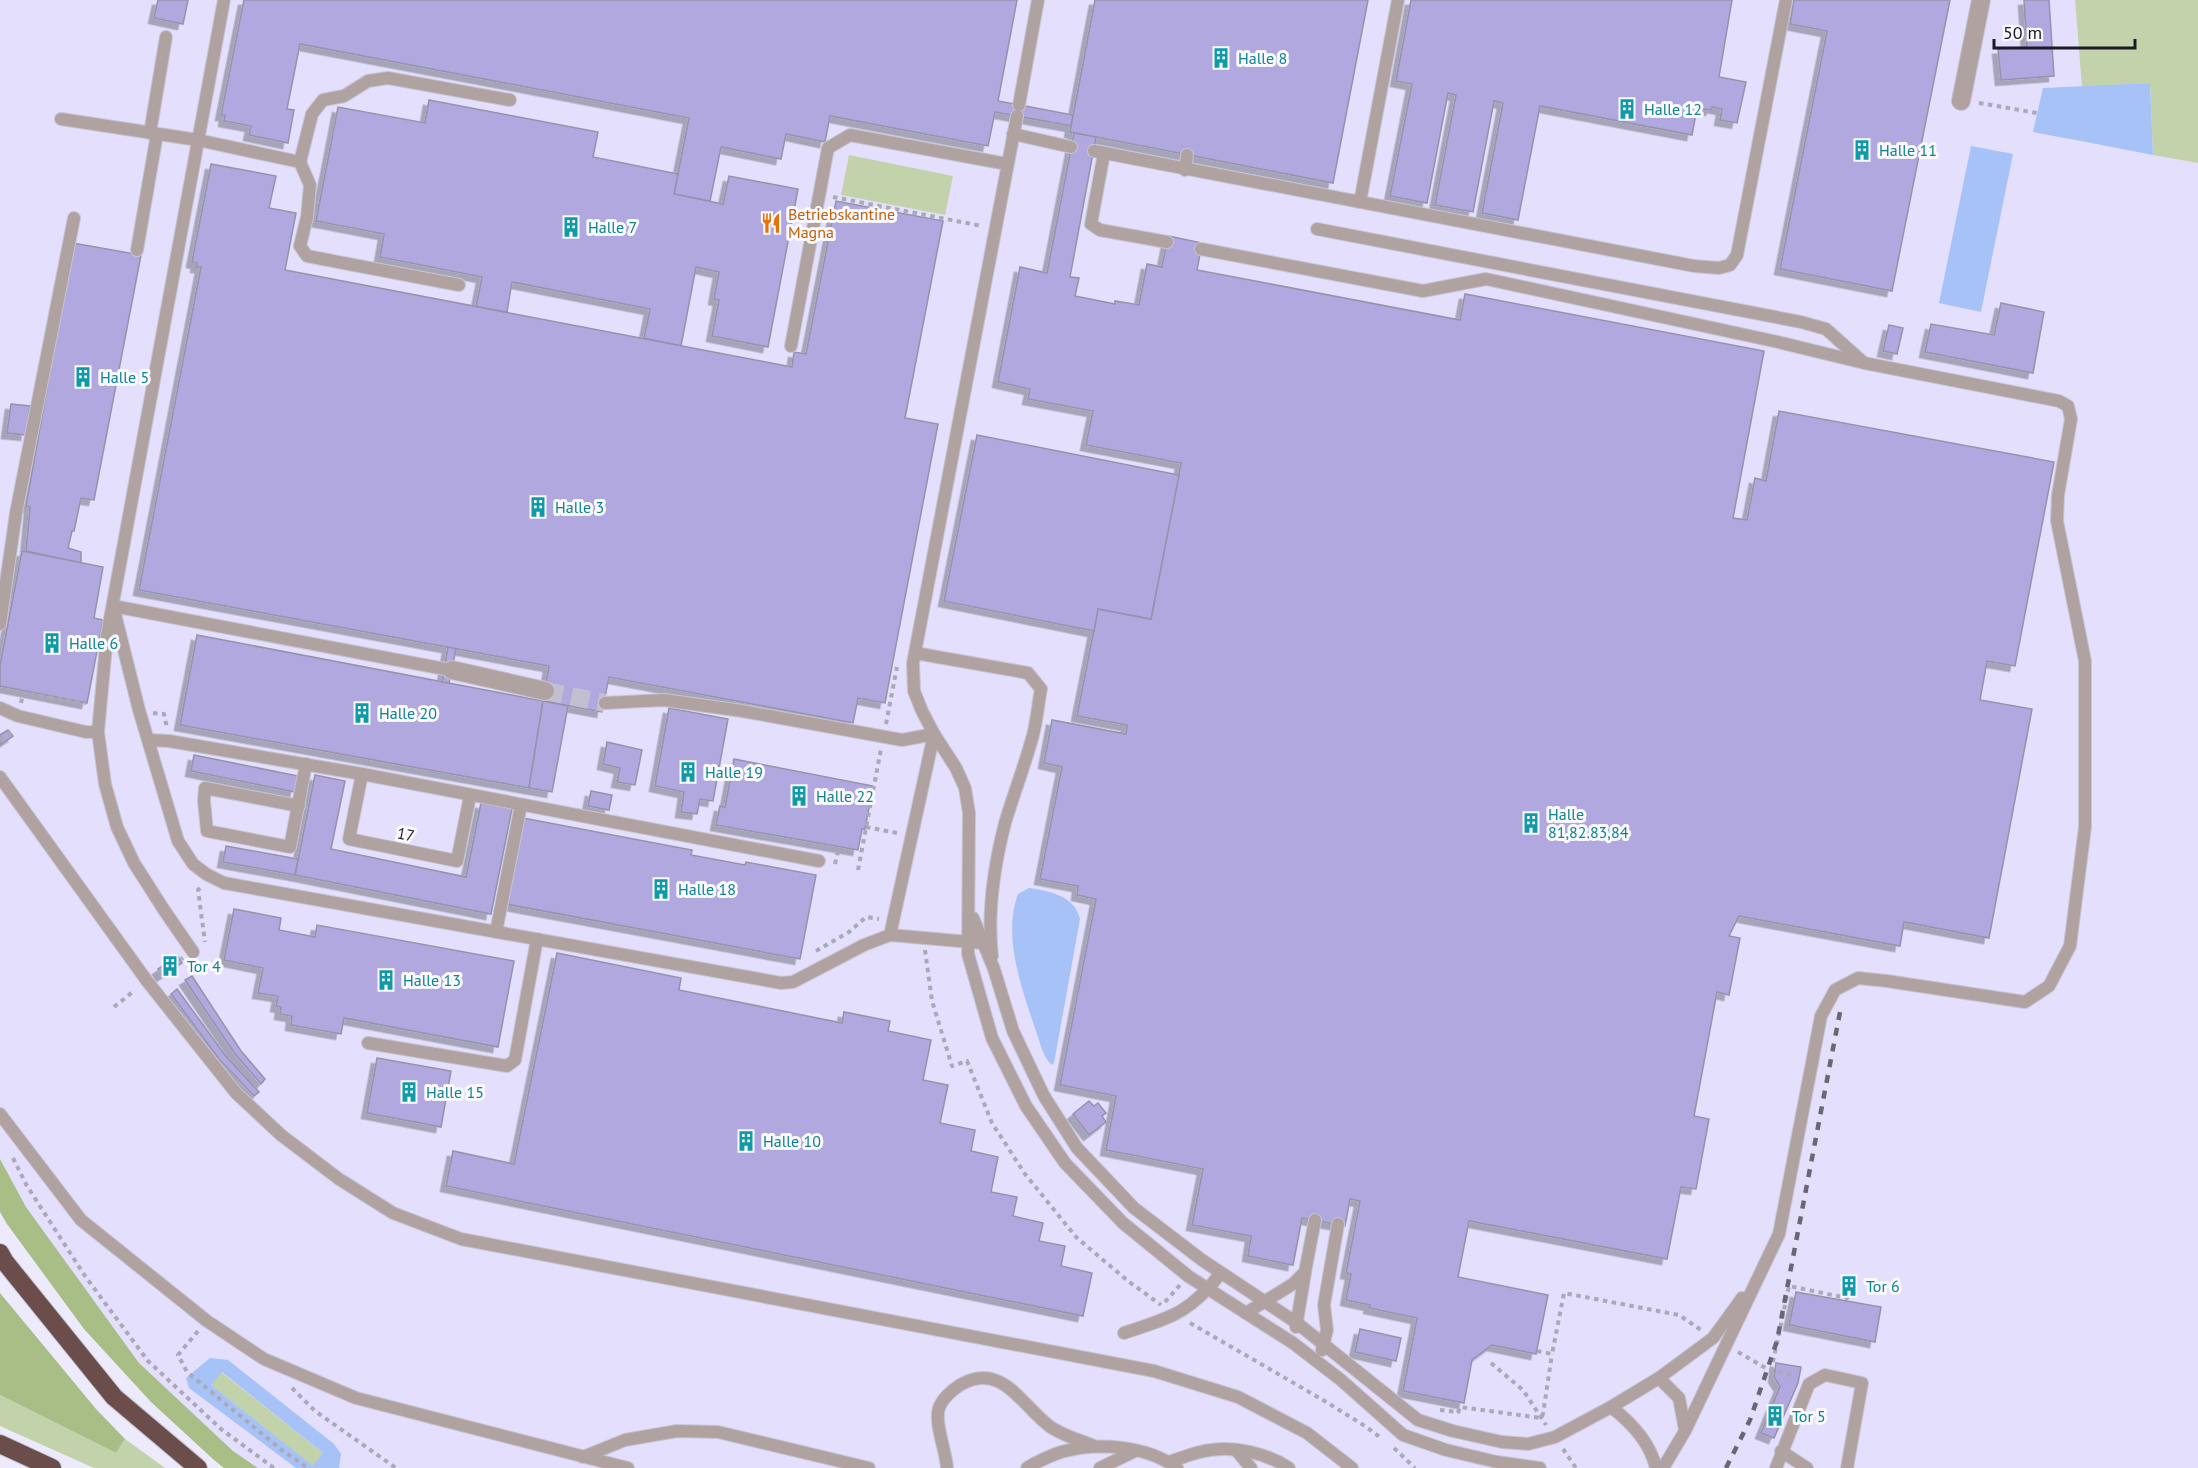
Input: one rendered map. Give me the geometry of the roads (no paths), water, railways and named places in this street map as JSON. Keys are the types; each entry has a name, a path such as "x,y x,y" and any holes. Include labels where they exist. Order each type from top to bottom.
{"highway":[{"path":"0,1253 114,1397 198,1468"},
{"path":"0,1444 52,1468"}],"street":[{"path":"1961,100 1981,0"},
{"path":"448,670 545,692"}],"lane":[{"path":"193,952 140,872 117,827 105,784 98,732 107,635 224,0"},
{"path":"1038,0 913,663 914,690 934,734 956,768 965,788 969,813 968,954 992,1038 1026,1106 1065,1162 1123,1223 1208,1290 1293,1342 1403,1436 1501,1466 1540,1468"},
{"path":"1360,202 1398,0"},
{"path":"1167,242 1100,230 1091,224 1099,152 1694,266 1719,268 1730,265 1737,255 1786,0"},
{"path":"137,249 166,38"},
{"path":"459,285 307,256 300,246 307,217 310,185 300,162 312,114 323,100 344,96 368,81 388,78 510,100"},
{"path":"61,118 198,140 300,162"},
{"path":"1012,134 1071,147"},
{"path":"791,346 828,148 850,135 1007,164"},
{"path":"1185,170 1187,155"},
{"path":"0,624 16,513 74,218"},
{"path":"1317,230 1801,322 1826,329 1864,363"},
{"path":"1201,249 1423,291 1486,279 1778,342 1864,363 2059,401 2068,406 2071,419 2058,495 2057,521 2085,661 2085,827 2070,946 2049,986 2025,1002 1858,978 1835,990 1821,1016 1779,1234 1685,1431 1663,1468"},
{"path":"113,606 448,670"},
{"path":"113,606 139,710 178,841 193,864 224,883 781,983 793,982 864,945 890,935 982,943"},
{"path":"915,653 1028,673 1041,689 1034,733 1006,822 995,870 989,931 994,969"},
{"path":"605,703 663,700 741,711 902,740 934,734"},
{"path":"1,706 18,716 86,732 98,732"},
{"path":"890,935 934,734"},
{"path":"148,740 169,741 362,774 819,861"},
{"path":"299,806 205,788 207,831 290,847 299,806 306,764"},
{"name":"17","path":"362,774 349,839 457,861 470,796"},
{"path":"0,777 147,981 236,1093 281,1135 339,1179 393,1213 461,1239 1154,1371 1238,1397 1307,1433 1352,1468"},
{"path":"496,932 521,805"},
{"path":"969,905 994,969 1013,1031 1044,1096 1077,1148 1134,1208 1221,1273 1297,1323 1418,1420 1502,1442 1528,1444 1555,1437 1659,1378 1713,1338 1761,1272"},
{"path":"368,1042 507,1066 515,1060 537,939"},
{"path":"0,1114 81,1220 207,1322 264,1359 356,1398 628,1468"},
{"path":"1293,1342 1315,1220"},
{"path":"1318,1363 1327,1330 1324,1305 1338,1224"},
{"path":"1246,1313 1293,1284 1305,1272"},
{"path":"1124,1333 1177,1315 1201,1298 1221,1273"},
{"path":"1776,1468 1781,1450 1809,1384 1825,1375 1862,1383 1847,1468"},
{"path":"1659,1378 1679,1398 1685,1431"},
{"path":"947,1468 947,1458 939,1430 939,1409 951,1390 969,1380 992,1379 1012,1389 1050,1427 1094,1446"},
{"path":"1611,1407 1625,1418 1644,1439 1653,1454 1656,1468"},
{"path":"583,1457 625,1440 677,1431 718,1432 869,1468"},
{"path":"1501,1466 1502,1442"},
{"path":"1027,1468 1060,1453 1094,1446 1136,1450 1173,1465 1210,1449 1236,1450 1264,1456 1289,1468"},
{"path":"1100,1468 1136,1450"},
{"path":"1236,1450 1251,1468"},
{"path":"1781,1450 1807,1468"},
{"path":"1264,1456 1274,1468"}],"water":[{"path":"2150,83 2153,155 2033,132 2043,88"},
{"path":"1971,146 2013,154 1981,312 1939,303"},
{"path":"1029,888 1053,893 1067,900 1073,905 1080,919 1052,1065 1042,1050 1025,998 1013,945 1012,927 1018,894"},
{"path":"210,1358 228,1360 334,1444 341,1454 339,1468 296,1468 189,1388 186,1378","holes":["222,1372 323,1453 313,1466 211,1385"]}],"tunnel":[{"path":"545,691 605,703"}],"railway":[{"path":"1726,1468 1750,1420 1777,1341 1840,1012"}],"place":[{"name":"Halle 8","path":"1221,58"},
{"name":"Halle 12","path":"1627,109"},
{"name":"Halle 11","path":"1862,150"},
{"name":"Betriebskantine Magna","path":"771,223"},
{"name":"Halle 7","path":"571,227"},
{"name":"Halle 5","path":"83,377"},
{"name":"Halle 3","path":"538,507"},
{"name":"Halle 6","path":"52,643"},
{"name":"Halle 20","path":"362,713"},
{"name":"Halle 19","path":"688,772"},
{"name":"Halle 22","path":"799,796"},
{"name":"Halle 81,82.83,84","path":"1531,823"},
{"name":"Halle 18","path":"661,889"},
{"name":"Tor 4","path":"170,966"},
{"name":"Halle 13","path":"386,980"},
{"name":"Halle 15","path":"409,1092"},
{"name":"Halle 10","path":"746,1141"},
{"name":"Tor 6","path":"1849,1286"},
{"name":"Tor 5","path":"1775,1416"}]}
